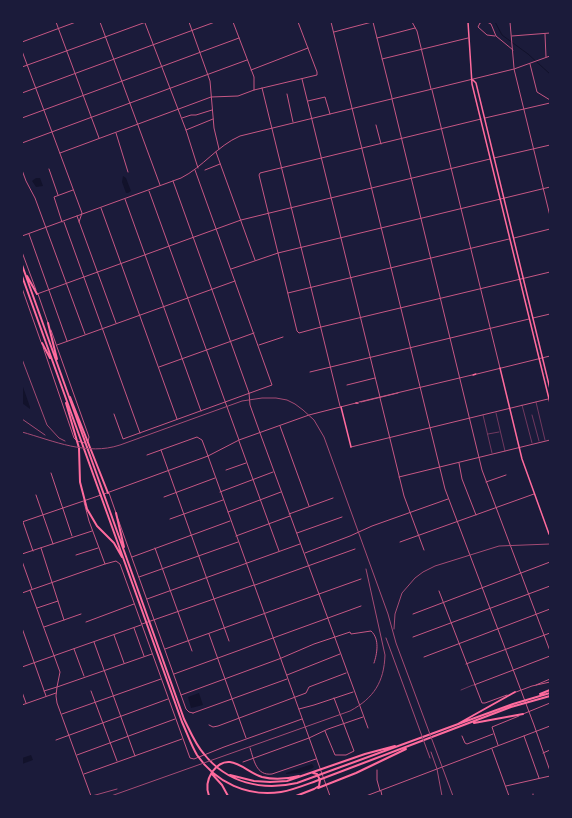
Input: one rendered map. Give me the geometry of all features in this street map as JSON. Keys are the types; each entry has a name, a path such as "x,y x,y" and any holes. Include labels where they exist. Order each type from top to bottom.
{"highway":[{"path":"22,265 37,294"},
{"path":"22,265 127,568 184,719 203,754 216,767 232,777 244,782 267,787 290,785 550,693"},
{"path":"22,276 82,438"},
{"path":"48,323 60,372"},
{"path":"42,343 55,368"},
{"path":"63,382 86,435 108,493"},
{"path":"66,398 80,451 80,482 84,501 92,520 114,543 127,568"},
{"path":"104,501 125,554 145,615"},
{"path":"116,514 125,554"},
{"path":"151,631 182,722 197,755 224,787 228,796"},
{"path":"296,796 360,772 452,728 515,692"},
{"path":"452,728 523,714"},
{"path":"220,769 239,778 264,782 287,781 365,754 414,741"},
{"path":"213,775 246,790 260,792 285,791 414,745"},
{"path":"209,796 207,785 210,776 218,766 226,763 238,764 256,774 270,778 287,778 310,773 315,774 319,778 320,785 314,789"}],"main road":[{"path":"468,22 472,84 550,403"},
{"path":"472,79 476,83 550,389"},
{"path":"500,368 523,462 549,534"},
{"path":"340,407 351,447"}],"street":[{"path":"56,22 99,138"},
{"path":"22,42 76,22"},
{"path":"100,22 160,186"},
{"path":"22,68 144,22 186,130 198,168"},
{"path":"189,22 208,75 213,119 219,149"},
{"path":"22,93 215,22"},
{"path":"233,22 254,77 254,90"},
{"path":"60,153 211,97 238,96 254,90 317,74 298,22"},
{"path":"331,22 439,467 481,588 529,711 550,771"},
{"path":"333,32 372,22 402,139 479,458 486,482 550,651"},
{"path":"412,22 415,27 432,89 500,368"},
{"path":"483,22 480,23 478,27 487,35 496,36"},
{"path":"486,22 491,24 496,36 513,50"},
{"path":"510,22 514,69 550,216"},
{"path":"377,38 415,27"},
{"path":"545,33 544,38 546,57"},
{"path":"512,36 550,33"},
{"path":"22,118 239,38"},
{"path":"382,59 468,38"},
{"path":"251,70 308,48"},
{"path":"22,51 82,214 79,222"},
{"path":"22,236 173,181 198,168 216,151 240,136 514,69 550,56"},
{"path":"22,143 247,60"},
{"path":"530,64 537,92 550,100"},
{"path":"302,78 399,477 404,496 424,550"},
{"path":"262,88 340,407"},
{"path":"288,94 293,123"},
{"path":"308,101 325,97 330,114"},
{"path":"484,119 550,103"},
{"path":"181,118 191,115 196,116 212,110"},
{"path":"186,130 213,119"},
{"path":"481,119 260,173 259,175 295,324 299,333 550,272"},
{"path":"376,125 381,144"},
{"path":"116,132 128,172"},
{"path":"494,158 550,145"},
{"path":"216,151 255,260"},
{"path":"37,294 241,220 491,159"},
{"path":"205,170 220,164"},
{"path":"49,169 58,195"},
{"path":"22,170 26,181 36,198 85,335"},
{"path":"114,414 123,439 272,385 259,345 195,170"},
{"path":"173,181 249,394 250,405 281,492 368,728"},
{"path":"231,269 278,253 550,187"},
{"path":"73,189 54,197 54,199 84,277 140,433"},
{"path":"149,190 279,552"},
{"path":"125,199 201,411"},
{"path":"101,208 177,419"},
{"path":"77,216 116,324"},
{"path":"513,239 550,229"},
{"path":"29,234 67,341"},
{"path":"288,293 510,239"},
{"path":"22,251 89,437 87,442 77,442 75,440 22,288"},
{"path":"56,345 236,281"},
{"path":"533,318 550,314"},
{"path":"310,372 530,319"},
{"path":"158,367 254,333"},
{"path":"259,345 283,337"},
{"path":"476,374 550,356"},
{"path":"22,522 168,471 208,456 239,440 315,413 473,375"},
{"path":"347,385 375,378"},
{"path":"351,447 549,398"},
{"path":"280,426 309,506"},
{"path":"147,454 197,437 200,437 202,440 330,796"},
{"path":"399,477 550,440"},
{"path":"161,450 229,641"},
{"path":"226,470 247,463"},
{"path":"458,463 462,479 476,515"},
{"path":"220,492 274,472"},
{"path":"51,473 73,537"},
{"path":"486,482 506,474"},
{"path":"164,497 216,478"},
{"path":"228,512 281,492"},
{"path":"108,493 187,710 193,712 288,678"},
{"path":"400,542 534,494"},
{"path":"36,495 53,544"},
{"path":"236,536 269,524 309,506 333,498"},
{"path":"304,553 449,499"},
{"path":"170,519 223,500"},
{"path":"84,501 92,530 105,564"},
{"path":"297,534 342,517"},
{"path":"22,519 33,551"},
{"path":"132,557 231,521"},
{"path":"22,554 92,530"},
{"path":"139,578 238,542"},
{"path":"147,599 301,544"},
{"path":"76,555 99,547"},
{"path":"41,548 64,620"},
{"path":"155,548 192,651"},
{"path":"22,667 355,549"},
{"path":"22,561 60,675 57,687 57,702 91,796"},
{"path":"22,593 105,564 116,561 120,562 190,758 194,759 246,738 302,719"},
{"path":"413,614 550,562"},
{"path":"165,649 361,579"},
{"path":"413,637 550,586"},
{"path":"439,591 482,703 485,704 550,679"},
{"path":"37,608 59,601"},
{"path":"86,622 134,604"},
{"path":"174,674 361,606"},
{"path":"424,657 550,609"},
{"path":"43,627 81,614"},
{"path":"133,627 144,656"},
{"path":"22,628 46,696"},
{"path":"181,694 350,632 351,634 371,631 374,634 378,652 374,663"},
{"path":"466,664 550,633"},
{"path":"114,634 124,663"},
{"path":"209,634 246,738"},
{"path":"94,642 135,756"},
{"path":"74,649 84,677"},
{"path":"44,691 152,653"},
{"path":"286,675 341,654"},
{"path":"474,685 550,656"},
{"path":"208,725 216,726 295,698 306,693 310,687 348,673"},
{"path":"61,715 161,678"},
{"path":"532,686 550,682"},
{"path":"92,690 117,763"},
{"path":"299,709 314,706 354,691"},
{"path":"22,692 26,704"},
{"path":"22,705 57,693"},
{"path":"325,731 335,755 350,754 354,751 334,698"},
{"path":"56,740 168,699"},
{"path":"498,746 492,727 550,703"},
{"path":"244,762 363,717"},
{"path":"76,755 176,719"},
{"path":"366,796 550,726"},
{"path":"462,736 467,744 493,734"},
{"path":"524,736 539,778"},
{"path":"83,775 183,739"},
{"path":"250,748 258,770 268,775 316,758"},
{"path":"491,748 508,795 505,796"},
{"path":"543,753 550,750"},
{"path":"377,770 377,780 382,796"},
{"path":"505,786 550,776"}],"lane":[{"path":"536,402 545,442"},
{"path":"522,405 532,445"},
{"path":"496,412 505,451"},
{"path":"483,415 493,454"},
{"path":"532,415 539,443"},
{"path":"488,434 500,431"},
{"path":"461,690 474,685"}],"shaded area":[{"path":"123,176 126,178 131,191 128,193 126,193 122,182"},
{"path":"36,178 40,178 43,186 36,187 32,181"},
{"path":"22,384 30,407 30,409 22,403"},
{"path":"199,693 203,705 191,708 188,697"},
{"path":"31,755 33,760 22,764 22,758"},
{"path":"312,764 314,767 311,769 299,773 286,774 286,773"}],"waterway":[{"path":"495,22 502,35 528,54 550,74"}],"railway":[{"path":"22,359 47,425 59,438 65,441"},
{"path":"22,432 71,446 95,449 108,448 242,401 262,398 276,398 287,400 303,410 314,420 324,437 388,614 396,643 453,796"},
{"path":"22,419 45,435"},
{"path":"394,629 395,614 402,593 415,578 423,572 435,566 499,546 550,544"},
{"path":"111,796 350,711 365,701 380,681 385,655 366,569"},
{"path":"386,638 430,758"},
{"path":"431,752 437,769 442,796"},
{"path":"92,796 117,789"}]}
